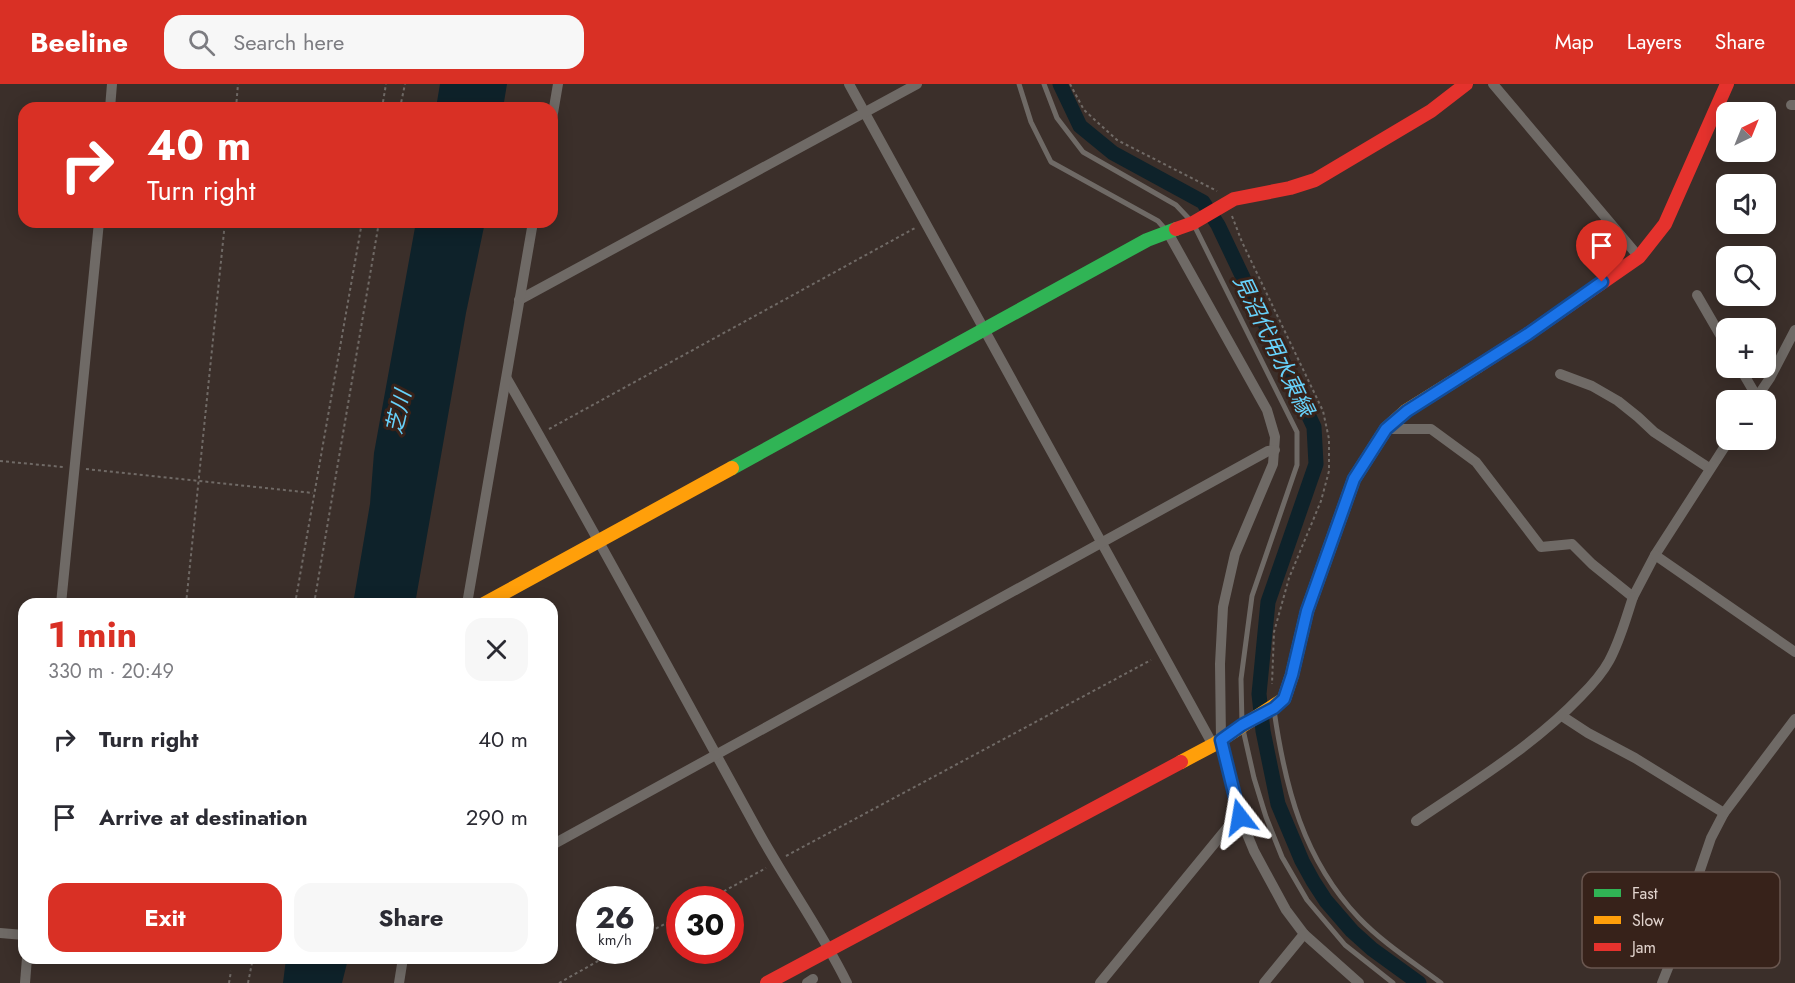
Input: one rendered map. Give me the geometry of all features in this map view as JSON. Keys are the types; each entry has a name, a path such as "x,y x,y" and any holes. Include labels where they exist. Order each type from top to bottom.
{"street":[{"path":"110,102 112,84"},
{"path":"555,102 558,84"},
{"path":"849,84 1102,544 1163,653 1217,742 1240,817 1269,881 1304,934 1359,983"},
{"path":"519,300 917,84"},
{"path":"495,598 1146,240 1196,221 1234,199 1290,188 1315,180 1431,111 1466,84"},
{"path":"1493,84 1639,257"},
{"path":"767,983 1217,742 1272,709 1284,699 1307,611 1354,479 1386,429 1407,411 1528,334 1639,257 1665,224 1727,84"},
{"path":"62,598 98,228"},
{"path":"468,598 533,228"},
{"path":"1167,231 1267,410 1275,437 1273,464 1235,554 1226,587 1223,607 1217,742"},
{"path":"1697,295 1716,328"},
{"path":"1762,390 1795,330"},
{"path":"1560,374 1592,386 1618,401 1654,432 1709,468"},
{"path":"507,379 600,541 775,862 830,948 847,983"},
{"path":"1386,429 1431,429 1476,462 1541,547 1572,544 1592,564 1633,597"},
{"path":"558,842 1268,451 1275,450"},
{"path":"1416,821 1486,773 1562,716 1594,682 1609,662 1633,597 1655,555 1721,450"},
{"path":"1655,555 1793,647"},
{"path":"1562,716 1588,734 1645,764 1724,813"},
{"path":"1699,872 1711,838 1724,813 1795,719"},
{"path":"1100,983 1232,822 1240,817"},
{"path":"0,933 18,934"},
{"path":"1264,983 1304,934"},
{"path":"24,983 26,964"},
{"path":"399,983 402,964"},
{"path":"1662,983 1668,968"}],"lane":[{"path":"1019,84 1031,122 1051,162 1158,221 1167,231"},
{"path":"1044,84 1057,118 1083,152 1176,205 1196,221 1297,432 1297,465 1252,596 1241,679 1240,709 1254,778 1282,857 1302,891 1345,945 1393,983"},
{"path":"1272,709 1291,799 1308,842 1330,883 1359,918 1385,942 1441,983"}],"path":[{"path":"236,102 238,84"},
{"path":"383,102 386,84"},
{"path":"401,102 405,84"},
{"path":"1070,84 1084,110 1117,140 1217,191"},
{"path":"539,434 925,222"},
{"path":"187,598 224,228"},
{"path":"296,598 361,228"},
{"path":"315,598 378,228"},
{"path":"0,461 315,494"},
{"path":"733,886 1163,653"},
{"path":"248,983 252,964"},
{"path":"559,983 593,964"}],"water":[{"path":"440,84 507,84 504,102 437,102"},
{"name":"芝川","path":"415,228 484,228 466,313 416,598 354,598 370,504 374,453"},
{"path":"285,964 347,964 342,983 283,983"}],"waterway":[{"name":"見沼代用水東縁","path":"1060,84 1080,126 1113,153 1203,202 1218,225 1314,427 1316,464 1268,602 1259,694 1263,731 1278,804 1313,881 1326,901 1352,931 1372,949 1419,983"}],"traffic: fast":[{"path":"732,468 1147,240 1176,229"}],"traffic: slow":[{"path":"1181,762 1213,745 1284,699 1307,611 1354,479 1386,429 1406,411 1478,366"},
{"path":"495,598 732,468"}],"traffic: jam":[{"path":"1176,229 1193,223 1234,199 1290,188 1315,180 1431,111 1466,84"},
{"path":"1478,366 1639,257 1665,224 1727,84"},
{"path":"767,983 1181,762"}],"route":[{"path":"1240,817 1221,740 1242,725 1274,708 1284,699 1307,611 1354,479 1386,429 1407,411 1528,334 1602,282"}]}
